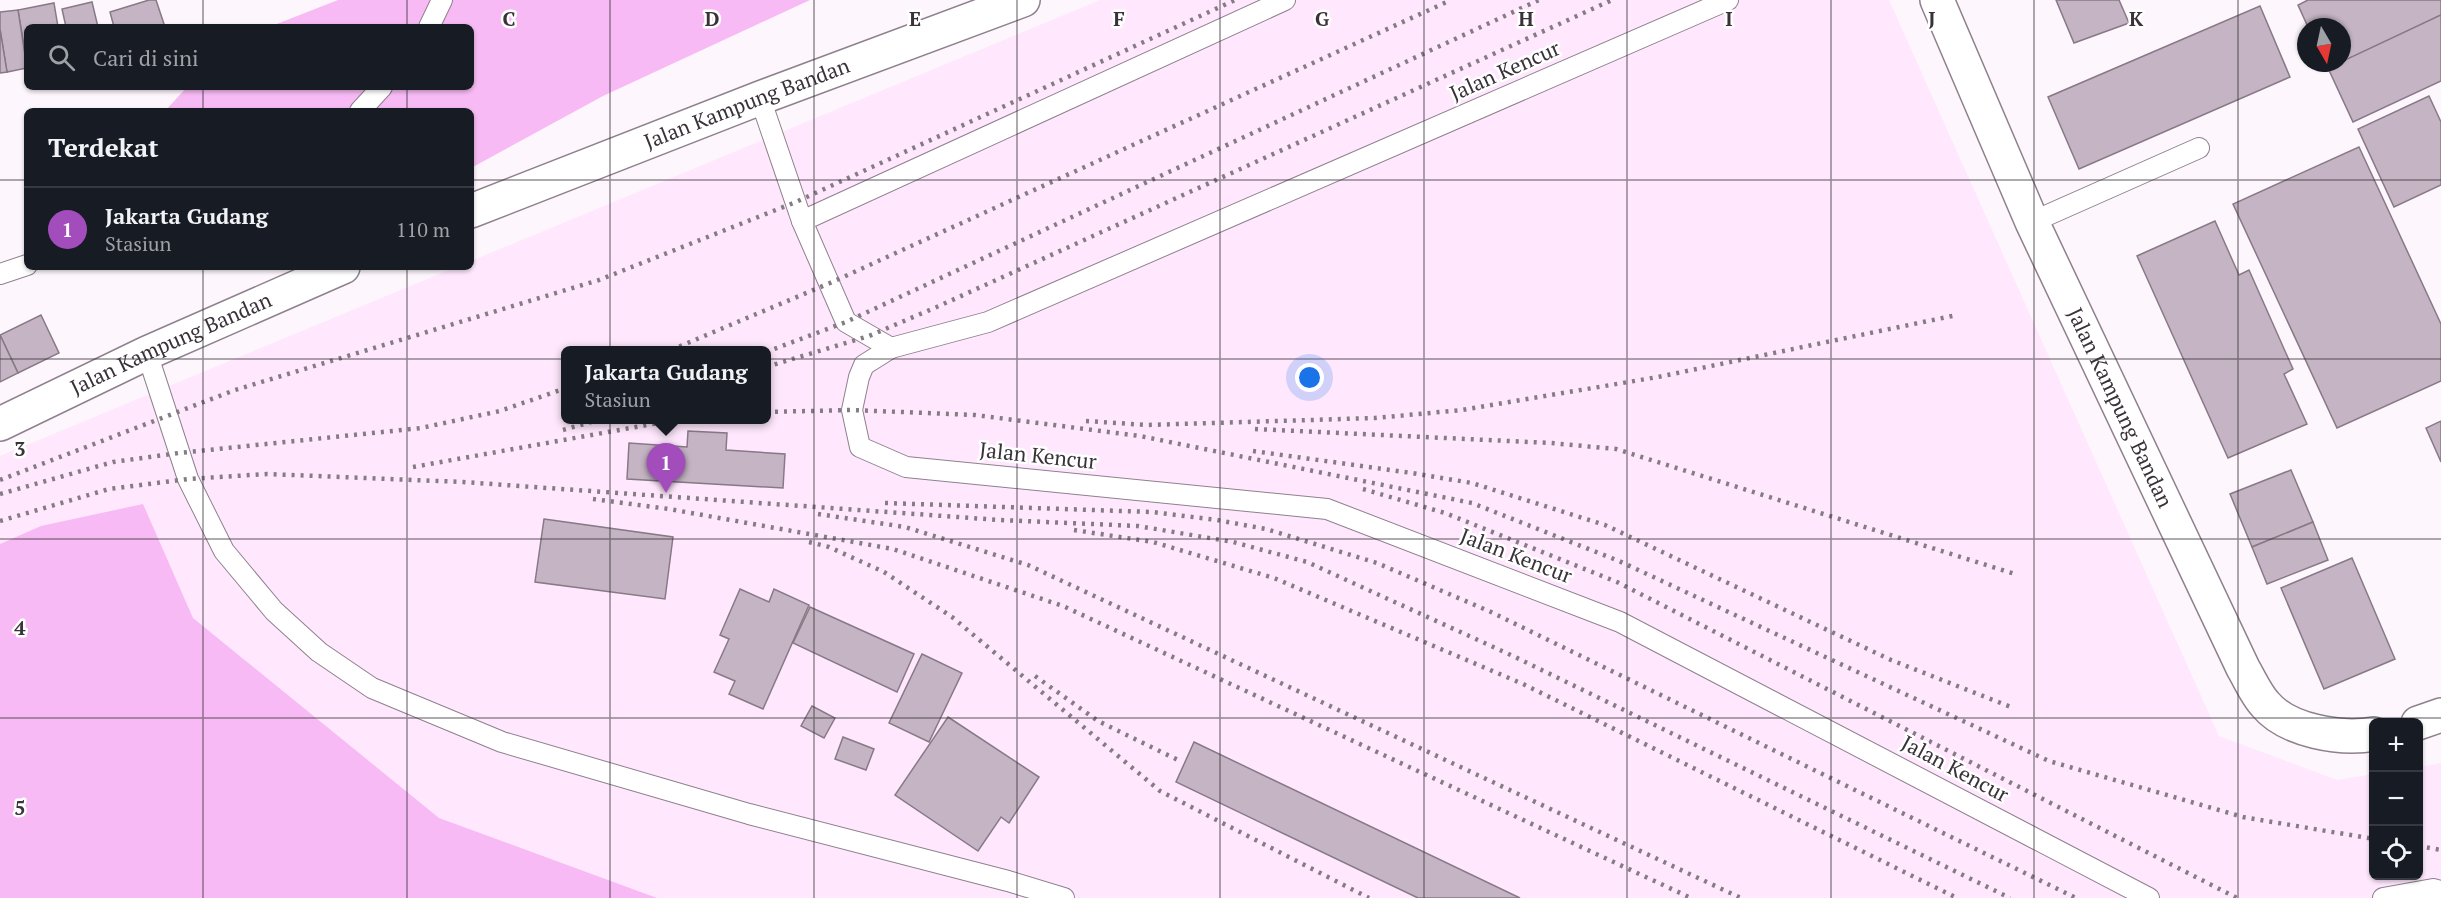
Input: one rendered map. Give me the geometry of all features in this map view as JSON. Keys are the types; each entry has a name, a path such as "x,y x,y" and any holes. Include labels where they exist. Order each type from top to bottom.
{"street":[{"name":"Jalan Kampung Bandan","path":"474,210 759,98 1023,0"},
{"name":"Jalan Kampung Bandan","path":"1937,0 2032,222 2238,657 2265,705 2294,725 2327,735 2358,737 2369,735"},
{"name":"Jalan Kampung Bandan","path":"0,424 147,353 336,270"},
{"path":"2423,721 2441,715"}],"lane":[{"path":"430,24 442,0"},
{"path":"802,221 1285,0"},
{"name":"Jalan Kencur","path":"1728,0 988,322 891,348 864,365 859,377 852,410 860,447 906,467 1327,509 1620,622 2149,898"},
{"path":"363,108 379,90"},
{"path":"759,98 802,221 846,322 891,348"},
{"path":"2032,222 2199,148"},
{"path":"0,274 24,266"},
{"path":"147,353 188,479 224,551 282,618 320,652 372,688 502,742 749,814 1008,881 1064,898"},
{"path":"2383,898 2433,889 2441,891"}],"shaded area":[{"path":"338,0 810,0 603,96 474,166 474,108 168,108 184,90 474,90 474,24 277,24"},
{"path":"1100,0 1889,0 2219,736 2337,780 2369,775 2369,880 2423,880 2423,766 2441,763 2441,898 0,898 0,456 449,270 474,270 474,260"},
{"path":"143,504 193,618 439,818 657,898 0,898 0,544 41,526"}],"building":[{"path":"156,0 164,24 113,24 110,12"},
{"path":"2056,0 2119,0 2129,23 2074,43"},
{"path":"2308,0 2441,0 2441,15 2351,58 2351,18 2304,18 2298,5"},
{"path":"92,2 97,24 65,24 62,9"},
{"path":"54,3 58,24 24,24 24,46 18,10"},
{"path":"2260,6 2290,77 2079,169 2048,97"},
{"path":"18,10 24,49 24,69 7,72 0,29 0,12"},
{"path":"2441,15 2441,81 2353,122 2330,72 2351,72 2351,57"},
{"path":"0,29 7,72 0,73"},
{"path":"2429,96 2441,122 2441,185 2394,207 2358,129"},
{"path":"2359,147 2441,324 2441,381 2337,428 2233,204"},
{"path":"2215,221 2239,275 2249,270 2293,369 2284,374 2307,424 2228,458 2137,256"},
{"path":"41,315 59,353 18,373 0,335"},
{"path":"0,335 18,373 0,382"},
{"path":"2441,421 2441,462 2426,428"},
{"path":"688,431 727,433 726,450 785,454 783,488 627,479 629,443 687,447"},
{"path":"2291,470 2313,522 2252,547 2230,494"},
{"path":"544,519 673,537 665,599 535,582"},
{"path":"2313,522 2328,560 2267,584 2252,547"},
{"path":"2352,558 2395,659 2324,689 2281,588"},
{"path":"740,589 769,602 774,589 809,605 763,709 729,694 735,681 714,672 729,639 720,635"},
{"path":"810,607 914,654 897,692 793,643"},
{"path":"922,654 962,673 929,742 889,723"},
{"path":"812,706 835,718 824,738 801,726"},
{"path":"948,717 1039,777 1009,823 1001,817 978,851 895,795"},
{"path":"843,737 874,749 866,770 835,759"},
{"path":"1194,742 1520,898 1418,898 1176,782"}],"railway":[{"path":"0,480 235,390 599,280 796,202 1235,0"},
{"path":"680,346 830,283 1451,0"},
{"path":"771,350 846,322 1539,0"},
{"path":"771,365 869,336 939,306 1612,0"},
{"path":"1086,421 1147,425 1375,418 1462,410 1658,377 1957,315"},
{"path":"0,494 113,462 421,428 500,411 561,390"},
{"path":"771,412 852,410 975,415 1140,436 1472,503 1619,561 2049,761 2243,817 2369,838"},
{"path":"563,430 584,424"},
{"path":"413,467 653,424"},
{"path":"1255,429 1551,443 1616,449 2015,574"},
{"path":"1253,451 1472,483 1605,525 1891,660 2011,707"},
{"path":"0,521 109,489 188,479 267,474 463,482 1000,520 1138,526 1233,542 1307,562 1513,656 2010,898"},
{"path":"1363,489 1445,513 1617,582 2237,898"},
{"path":"593,499 669,509 893,549 1063,606 1691,898"},
{"path":"885,503 1152,512 1266,529 1377,563 1491,612 2076,898"},
{"path":"818,514 905,527 1028,565 1741,898"},
{"path":"1074,530 1153,542 1274,578 1523,684 1957,898"},
{"path":"809,542 829,547 884,572 952,617 1160,791 1369,898"},
{"path":"1035,676 1098,721 1180,761"},
{"path":"2423,847 2441,850"}],"place":[{"name":"Jakarta Gudang","path":"666,493"}]}
